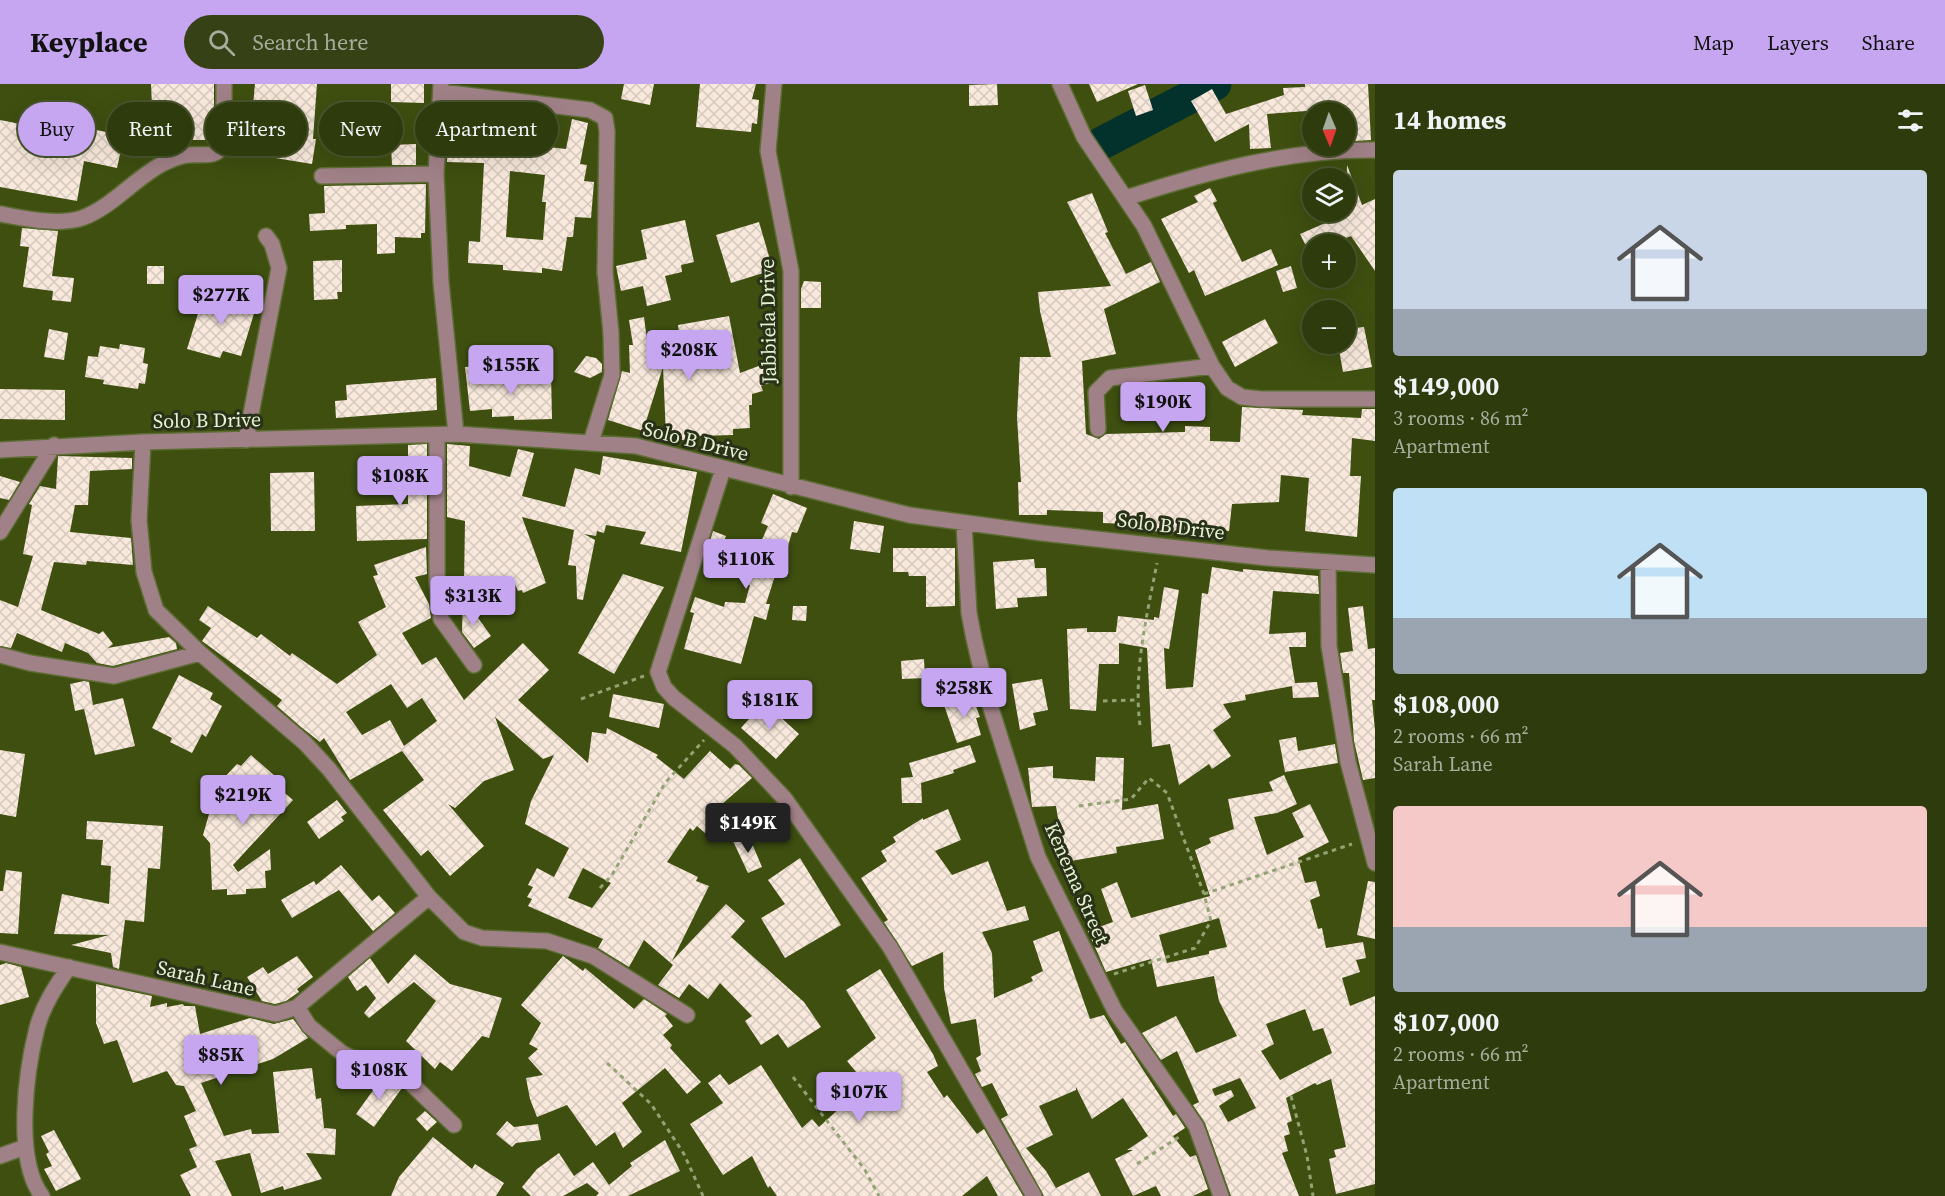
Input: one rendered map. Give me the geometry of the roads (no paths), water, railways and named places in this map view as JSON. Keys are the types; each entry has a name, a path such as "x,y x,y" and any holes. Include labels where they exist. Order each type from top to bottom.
{"street":[{"path":"0,214 61,221 81,218 98,210 160,164 178,157 212,155 219,152 224,144 224,84"},
{"name":"Jabbiela Drive","path":"774,84 768,151 791,271 791,487"},
{"path":"1060,84 1084,137 1144,226 1212,366 1227,388 1242,397 1375,399"},
{"path":"456,434 441,282 436,174 441,88 590,110 604,118 608,131 605,272 611,333 612,375 591,442"},
{"path":"1126,198 1198,175 1292,156 1341,150 1375,150"},
{"path":"322,176 436,174"},
{"path":"246,440 279,268 272,244 266,236"},
{"path":"1098,429 1096,392 1110,378 1212,366"},
{"name":"Solo B Drive","path":"0,450 54,445 456,434 591,442 662,450 791,487 909,515 964,524 1160,546 1375,565"},
{"path":"437,435 437,584 441,620 474,665"},
{"path":"143,442 139,520 144,572 156,610 200,653 305,743 329,769 429,897 464,932 482,938 547,941 592,956 687,1015"},
{"path":"0,532 54,445"},
{"path":"723,469 657,672 674,698 735,746 785,799 890,947 1034,1196"},
{"name":"Kenema Street","path":"964,524 969,613 989,702 1038,856 1115,1011 1196,1126 1221,1196"},
{"path":"1329,562 1329,646 1348,762 1375,863"},
{"path":"0,655 30,663 114,676 200,653"},
{"name":"Sarah Lane","path":"0,952 276,1014 297,1007 429,897"},
{"path":"42,1196 35,1187 25,1147 30,1070 37,1027 50,995 69,967"},
{"path":"297,1007 309,1026 342,1053 352,1058 390,1063 454,1125"},
{"path":"0,1156 25,1147"}],"waterway":[{"path":"1102,143 1215,84"}]}
